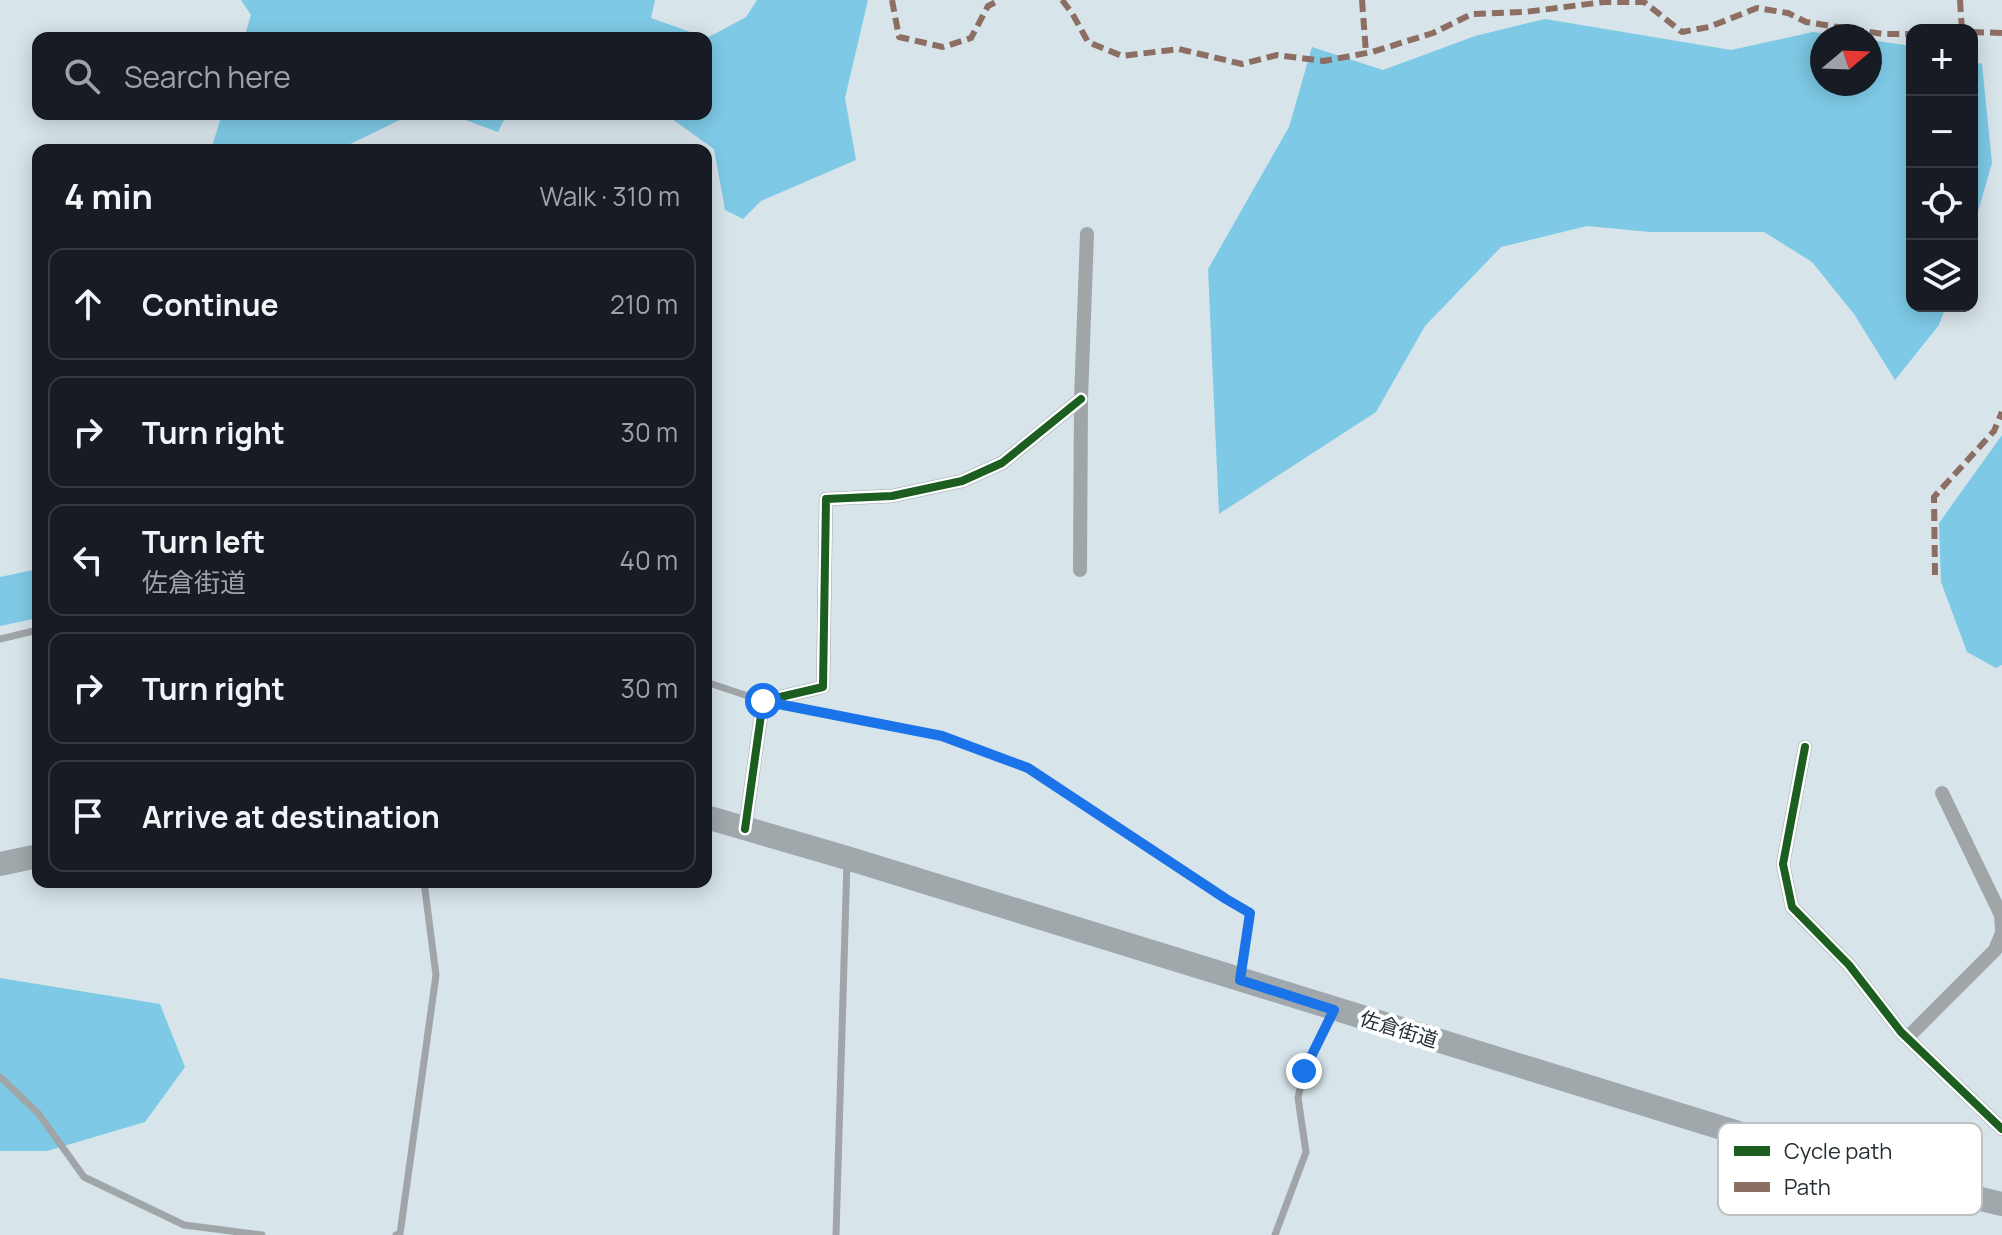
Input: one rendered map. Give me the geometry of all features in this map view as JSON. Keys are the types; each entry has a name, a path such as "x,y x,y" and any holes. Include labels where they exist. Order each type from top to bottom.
{"main road":[{"name":"佐倉街道","path":"712,819 1718,1127"},
{"path":"0,864 32,857"},
{"name":"佐倉街道","path":"1982,1199 2002,1204"}],"street":[{"path":"1080,570 1081,399 1087,234"},
{"path":"745,829 763,701 823,687 826,499 892,496 962,481 1002,463 1081,399"},
{"path":"1805,747 1783,864 1792,907 1849,965 1907,1038 2002,1129"},
{"path":"1907,1038 1995,950 2002,932 2001,915 1942,793"}],"lane":[{"path":"0,639 32,631"},
{"path":"712,684 763,701 942,736 1028,768 1250,913 1240,980"},
{"path":"836,1235 847,858"},
{"path":"396,1235 400,1234 436,975 425,888"},
{"path":"1275,1235 1306,1152 1298,1098 1304,1071 1334,1010"},
{"path":"0,1077 38,1113 84,1177 184,1225 262,1235"}],"shaded area":[{"path":"241,0 655,0 651,18 690,32 246,32 251,15"},
{"path":"757,0 868,0 845,98 856,160 761,201 743,219 725,210 714,149 712,144 707,144 673,120 712,120 712,35 746,17"},
{"path":"1545,19 1731,50 1810,33 1810,96 1882,96 1882,42 1906,45 1906,312 1944,312 1939,325 1895,380 1854,314 1812,262 1764,232 1650,232 1587,226 1501,247 1425,326 1376,412 1219,514 1208,269 1289,127 1312,47 1383,70 1475,36"},
{"path":"1978,63 1982,64 1992,163 1978,211"},
{"path":"220,120 400,120 350,144 213,144"},
{"path":"465,120 504,120 498,132"},
{"path":"2002,435 2002,665 1996,668 1967,652 1941,582 1939,523"},
{"path":"32,570 32,619 0,626 0,577"},
{"path":"0,978 160,1004 185,1067 145,1122 47,1151 0,1151"}],"marked path":[{"path":"892,0 899,37 943,47 971,38 988,6 1000,0"},
{"path":"1062,0 1088,42 1122,56 1179,49 1242,64 1277,55 1324,61 1372,52 1433,33 1472,14 1525,12 1604,2 1644,2 1682,32 1709,27 1757,8 1788,13 1806,22 1883,34 1906,34"},
{"path":"1362,0 1366,53"},
{"path":"1960,0 1962,24"},
{"path":"1978,32 2002,33"},
{"path":"1935,575 1934,497 1994,431 2002,412"}],"cycle path":[{"path":"745,829 763,701 823,687 826,499 892,496 962,481 1002,463 1081,399"},
{"path":"1805,747 1783,864 1792,907 1849,965 1901,1032 2002,1129"}],"route":[{"path":"763,701 942,736 1028,768 1250,913 1240,980 1334,1010 1304,1071"}]}
